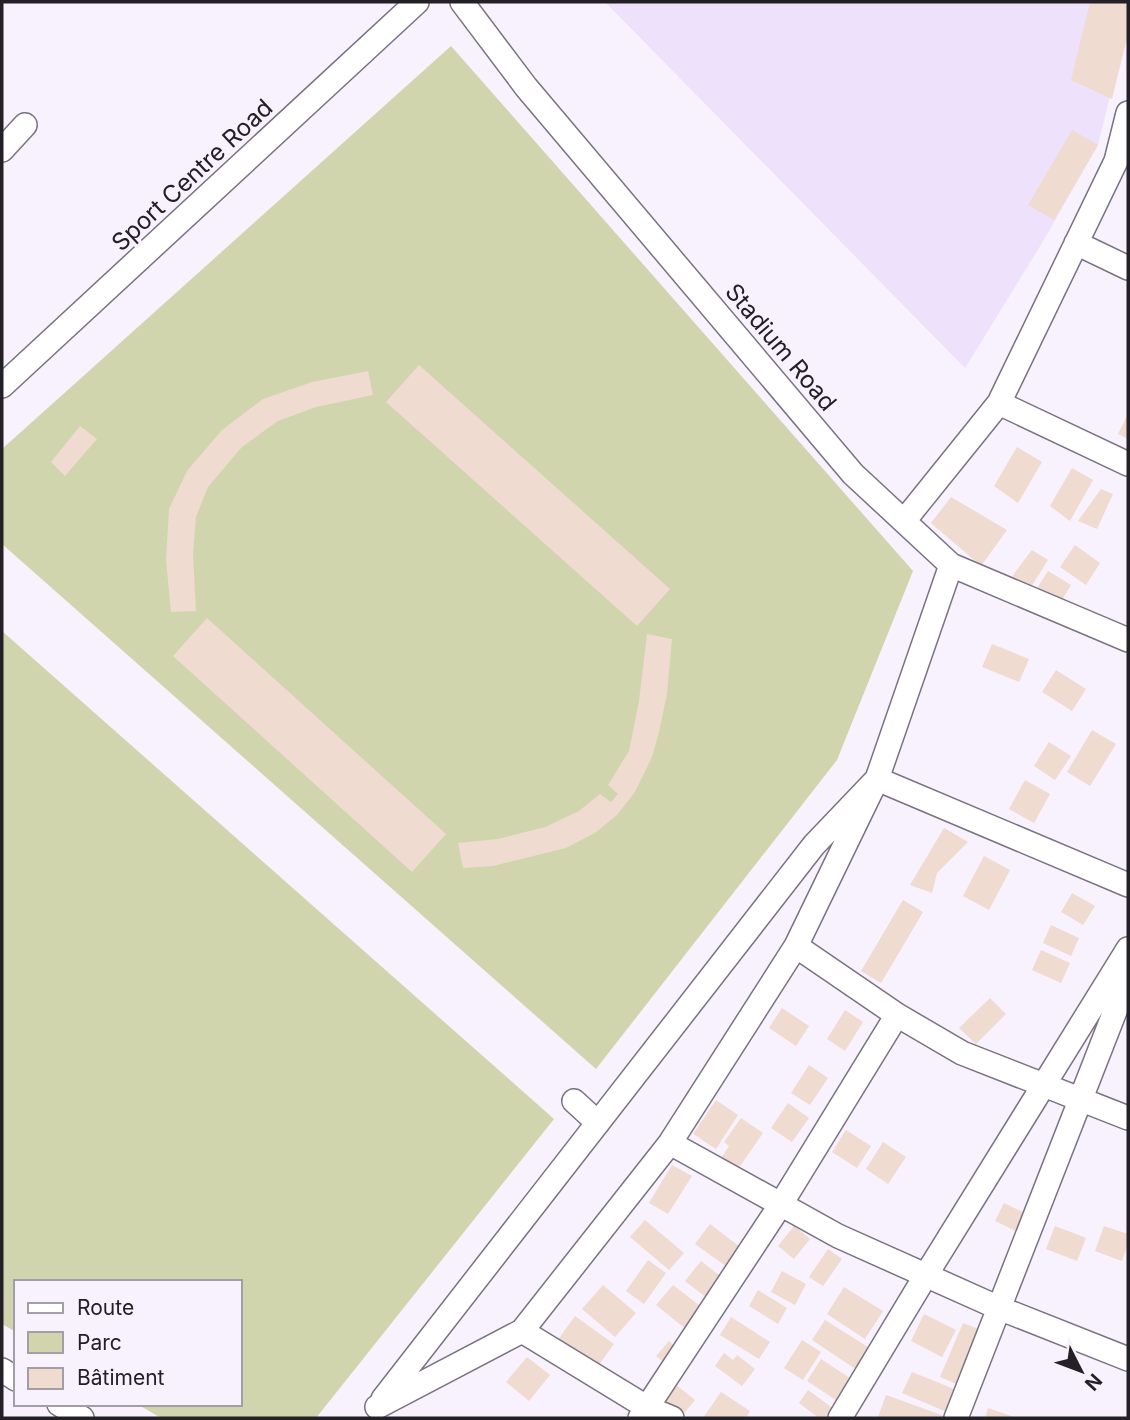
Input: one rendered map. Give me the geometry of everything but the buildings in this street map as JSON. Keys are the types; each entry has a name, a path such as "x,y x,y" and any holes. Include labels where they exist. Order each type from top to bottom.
{"street":[{"name":"Sport Centre Road","path":"2,386 417,2"},
{"name":"Stadium Road","path":"462,2 526,87 853,474 951,565 1128,640"},
{"path":"904,521 999,403 1076,243 1122,163 1128,113"},
{"path":"2,150 25,125"},
{"path":"1076,243 1128,268"},
{"path":"999,403 1128,464"},
{"path":"373,1413 522,1331 670,1143 796,946 877,779 951,565"},
{"path":"877,779 1128,885"},
{"path":"373,1413 814,845 877,779"},
{"path":"796,946 897,1015 961,1053 1128,1118"},
{"path":"840,1418 1128,949"},
{"path":"957,1418 1128,978"},
{"path":"644,1413 781,1204 897,1015"},
{"path":"574,1101 598,1123"},
{"path":"670,1143 838,1236 999,1308 1128,1359"},
{"path":"522,1331 644,1413 672,1418"},
{"path":"62,1406 82,1418"}],"shaded area":[{"path":"605,2 1128,2 1128,23 1098,145 1042,243 965,368"}],"green space":[{"path":"451,46 913,571 837,760 596,1069 2,544 2,449"},
{"path":"2,631 554,1119 316,1418 161,1418 140,1406 242,1406 242,1280 14,1280 14,1331 2,1324"}]}
